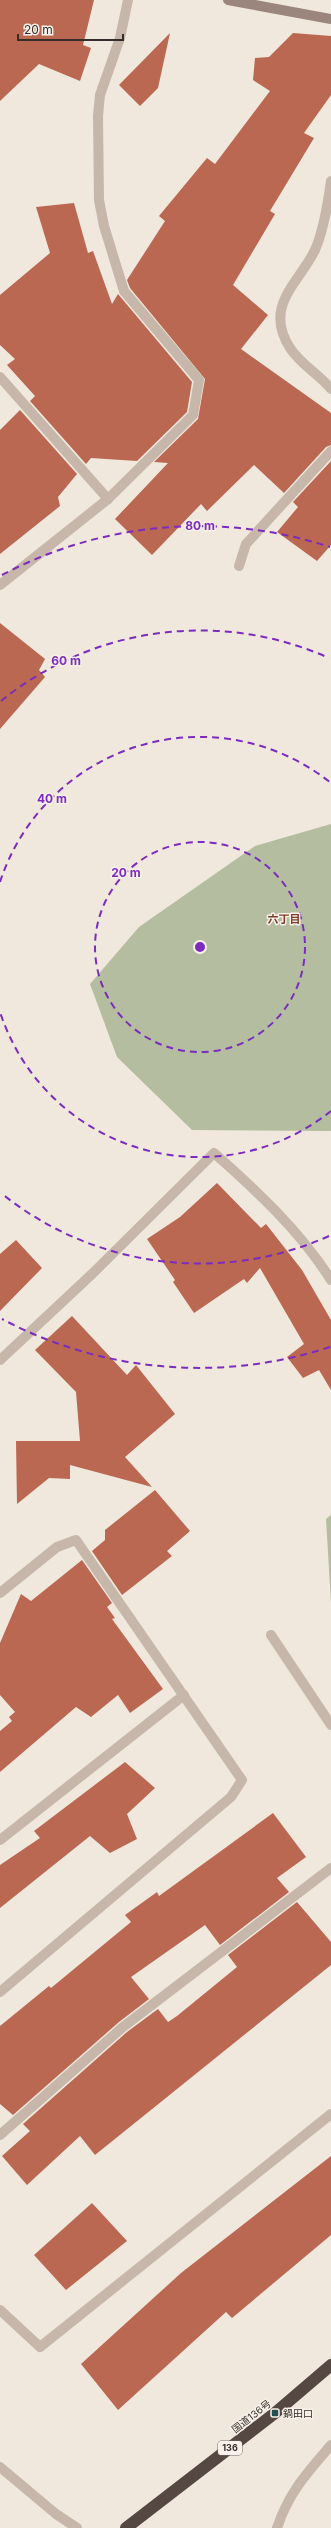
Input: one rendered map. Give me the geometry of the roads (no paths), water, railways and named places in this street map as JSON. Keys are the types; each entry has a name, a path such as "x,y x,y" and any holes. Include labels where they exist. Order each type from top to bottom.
{"highway":[{"name":"国道136号","path":"126,2528 275,2413 331,2365"}],"main road":[{"path":"228,0 331,19"}],"street":[{"path":"1,583 108,499 193,415 199,380 124,291 104,226 99,200 98,116 100,94 120,38 128,0"},
{"path":"331,181 315,249 290,285 280,313 283,332 290,348 306,368 331,389"},
{"path":"0,377 108,499"},
{"path":"239,566 246,544 331,452"},
{"path":"0,1360 92,1274 214,1153 265,1198 322,1266 331,1280"},
{"path":"0,1593 57,1547 76,1540 242,1780 231,1797 0,1992"},
{"path":"271,1635 331,1725"},
{"path":"0,1840 184,1695"},
{"path":"0,2134 123,2027 331,1868"},
{"path":"0,2310 40,2347 331,2114"},
{"path":"277,2528 288,2499 300,2481 331,2445"},
{"path":"0,2467 56,2514 77,2528"}],"place":[{"name":"鍋田口","path":"275,2413"}],"district":[{"name":"六丁目","path":"284,919"}]}
